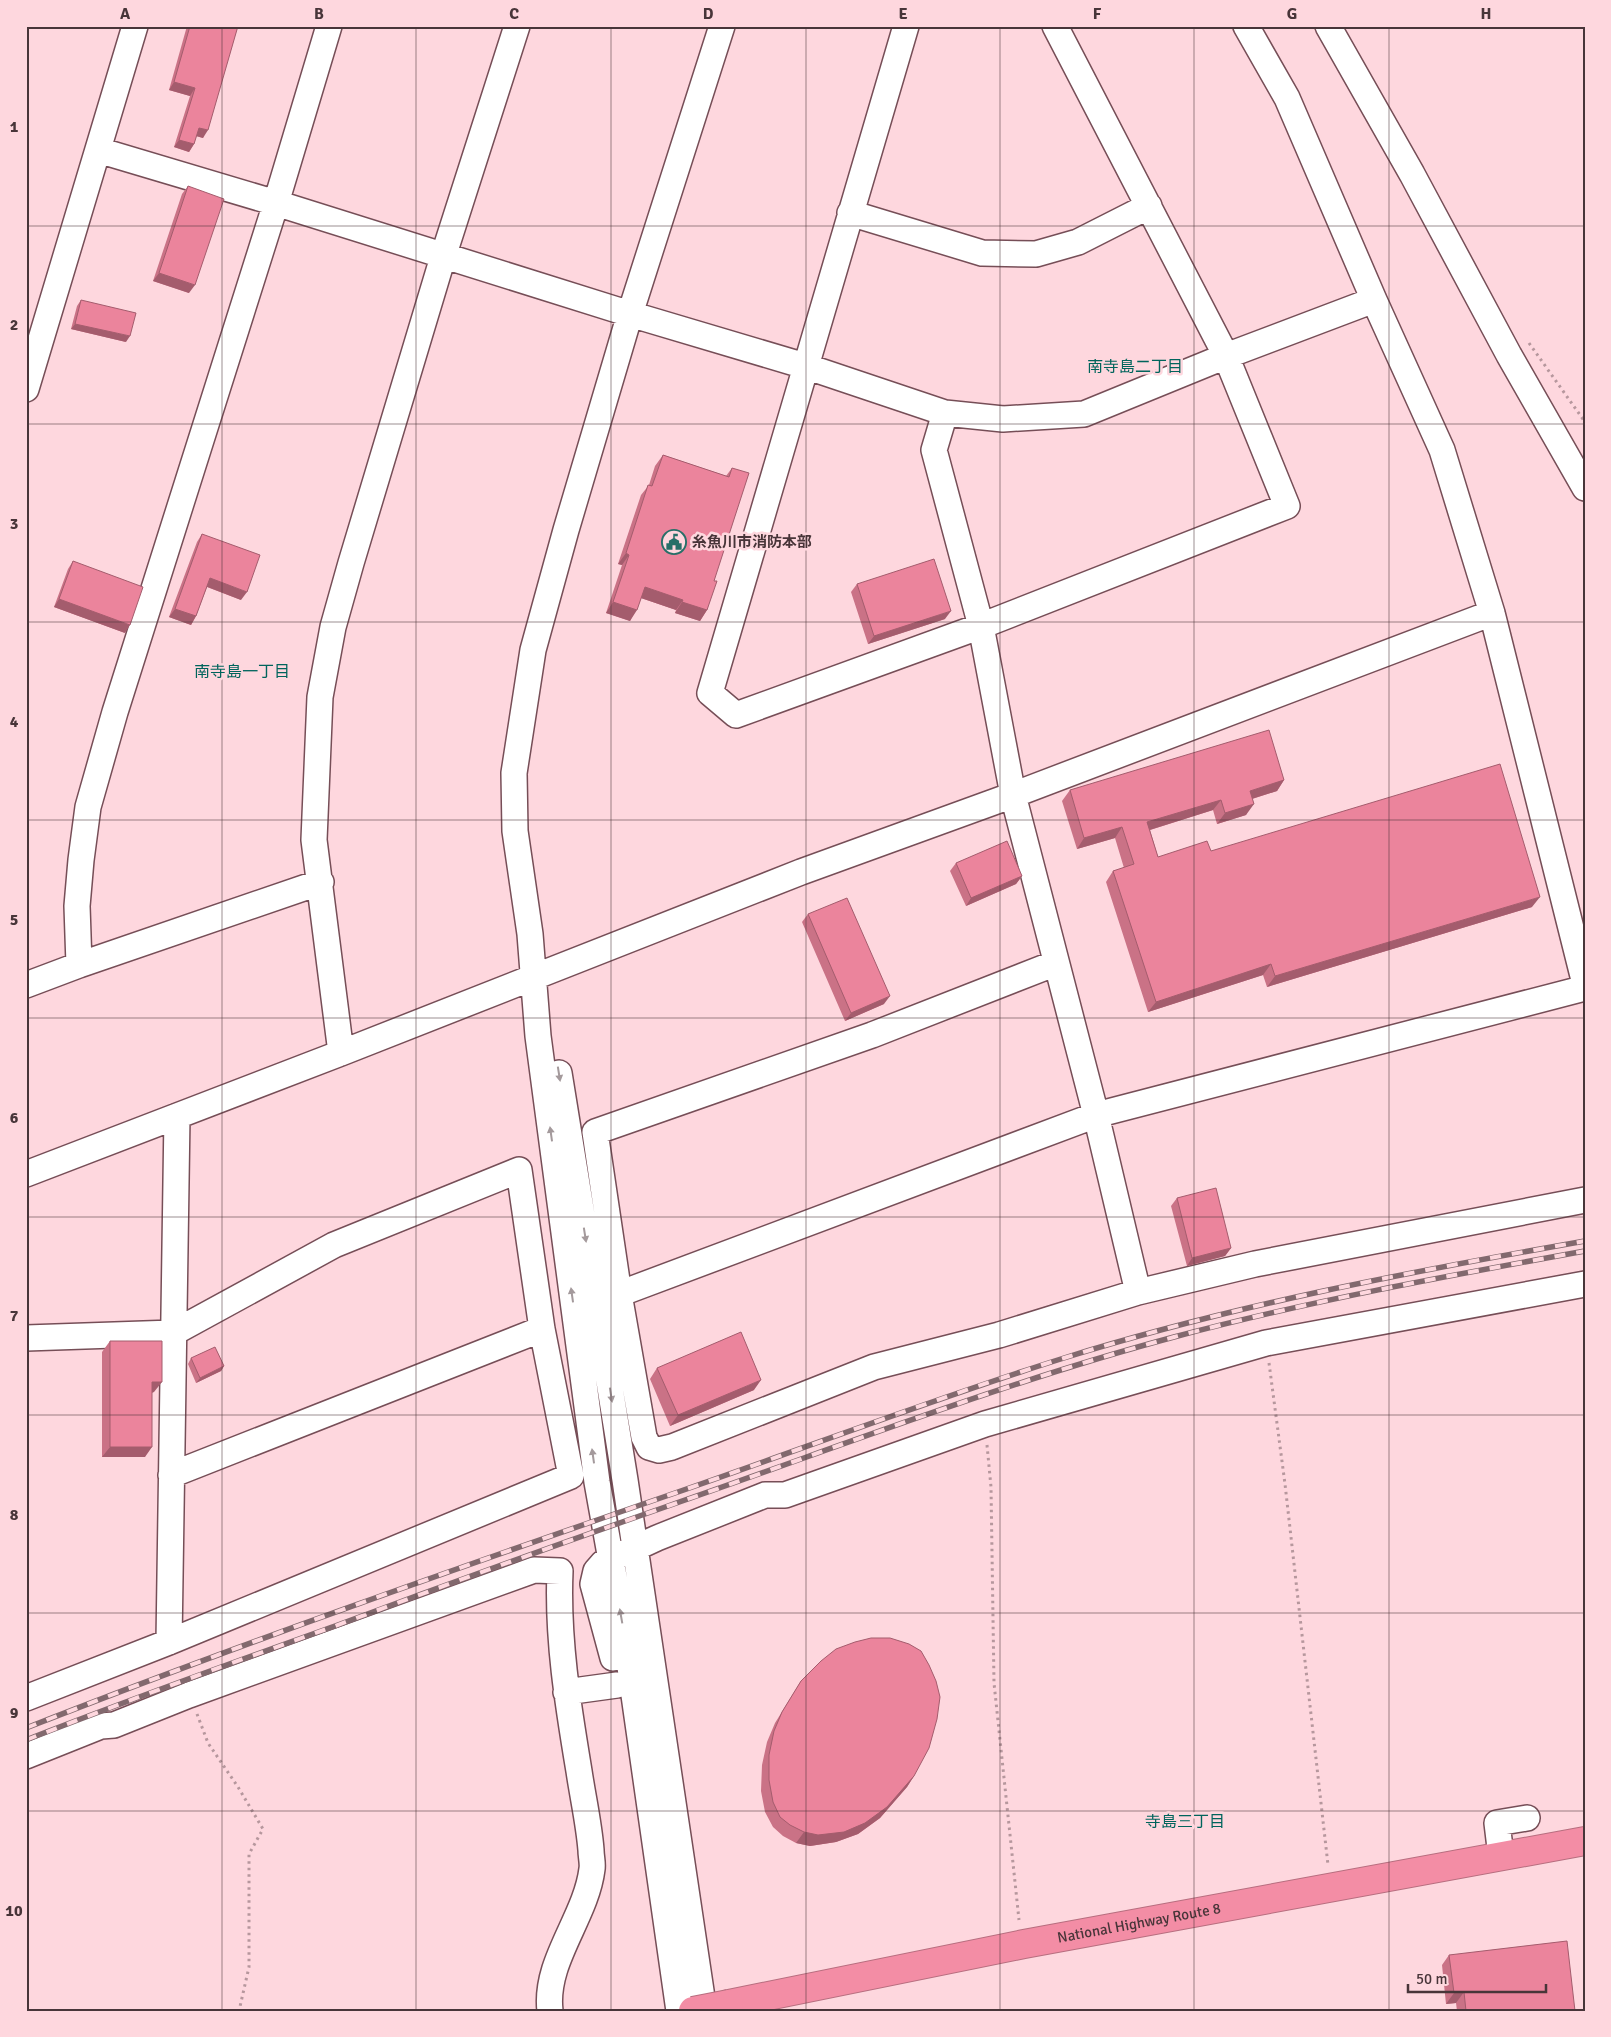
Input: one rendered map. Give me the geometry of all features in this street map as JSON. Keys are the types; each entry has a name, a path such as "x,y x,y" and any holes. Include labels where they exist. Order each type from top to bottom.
{"highway":[{"name":"National Highway Route 8","path":"693,2011 716,2008 1024,1944 1585,1841"}],"street":[{"path":"26,389 34,335 98,150 134,26"},
{"path":"79,965 77,906 88,808 118,703 276,203 329,26"},
{"path":"341,1053 321,882 314,840 320,697 333,627 351,563 443,257 517,26"},
{"path":"679,2011 629,1660 595,1472 538,1036 534,976 516,831 514,773 534,650 566,530 630,314 722,26"},
{"path":"906,26 710,693 736,715 981,626 1287,506 1226,356 1055,26"},
{"path":"1246,26 1287,98 1374,300 1442,450 1492,613 1585,984"},
{"path":"1328,26 1412,174 1509,355 1585,488"},
{"path":"98,150 276,203 443,257 805,366 945,413 1003,419 1084,414 1226,356 1374,300"},
{"path":"850,213 982,254 1036,254 1078,242 1149,206"},
{"path":"945,413 934,450 981,626 1013,795 1096,1115 1138,1292"},
{"path":"26,1174 341,1053 801,872 1013,795 1492,613"},
{"path":"26,985 321,882"},
{"path":"1056,963 872,1036 595,1132 618,1294 644,1437 649,1446 659,1450 672,1448 874,1367 999,1335 1138,1292 1254,1264 1585,1200"},
{"path":"534,976 553,1032 716,2008"},
{"path":"618,1294 1096,1115 1585,988"},
{"path":"170,1642 177,1116"},
{"path":"26,1338 173,1333 334,1245 519,1170 542,1328 571,1476 170,1642 26,1698"},
{"path":"664,2011 617,1685 612,1655 594,1584 596,1571 610,1558 640,1544 765,1495 786,1494 985,1424 1266,1343 1585,1284"},
{"path":"171,1475 542,1328"},
{"path":"26,1756 101,1726 114,1725 189,1695 534,1570 560,1571 558,1610 566,1692 590,1836 592,1868 586,1892 554,1972 549,2001 550,2011"},
{"path":"566,1692 617,1685"},
{"path":"1501,1856 1497,1823 1527,1818"}],"path":[{"path":"1266,1343 1285,1484 1330,1888"},
{"path":"985,1424 991,1487 994,1684 1019,1920"},
{"path":"189,1695 208,1743 238,1786 263,1829 249,1854 250,1967 239,2011"}],"building":[{"path":"190,26 238,26 208,130 199,128 194,144 179,140 195,88 174,82"},
{"path":"188,186 224,199 195,285 159,273"},
{"path":"81,300 136,313 130,336 75,324"},
{"name":"糸魚川市消防本部","path":"663,455 729,477 732,468 749,473 714,581 717,581 707,610 645,587 637,610 613,602 629,555 626,553 648,485 652,486"},
{"path":"202,534 260,555 247,592 210,578 196,616 175,609"},
{"path":"934,559 951,611 874,636 857,584"},
{"path":"73,561 143,587 130,625 59,599"},
{"path":"1269,730 1284,780 1250,791 1254,804 1225,813 1221,800 1147,822 1158,857 1207,841 1211,851 1500,764 1540,897 1275,976 1271,964 1156,1002 1113,871 1134,864 1122,827 1084,838 1070,790"},
{"path":"1007,841 1022,876 971,898 956,863"},
{"path":"847,898 890,996 851,1013 808,914"},
{"path":"1216,1188 1231,1248 1192,1258 1177,1198"},
{"path":"741,1332 761,1380 678,1415 657,1368"},
{"path":"110,1341 162,1341 162,1382 152,1382 152,1447 110,1447"},
{"path":"215,1347 224,1366 200,1378 191,1358"},
{"path":"871,1638 890,1638 909,1644 921,1651 929,1665 940,1697 937,1719 929,1748 914,1776 887,1807 865,1823 844,1832 818,1835 804,1832 780,1817 773,1802 769,1780 769,1755 774,1731 782,1712 801,1681 821,1661 836,1649"},
{"path":"1567,1941 1575,2011 1466,2011 1464,1992 1454,1993 1449,1955"}],"railway":[{"path":"26,1728 187,1666 349,1607 918,1407 1064,1358 1192,1322 1322,1291 1585,1241"},
{"path":"26,1740 542,1550 983,1395 1046,1375 1174,1337 1276,1312 1430,1280 1585,1251"}],"place":[{"name":"糸魚川市消防本部","path":"674,542"}],"district":[{"name":"南寺島二丁目","path":"1135,366"},
{"name":"南寺島一丁目","path":"242,671"},
{"name":"寺島三丁目","path":"1185,1821"}]}
